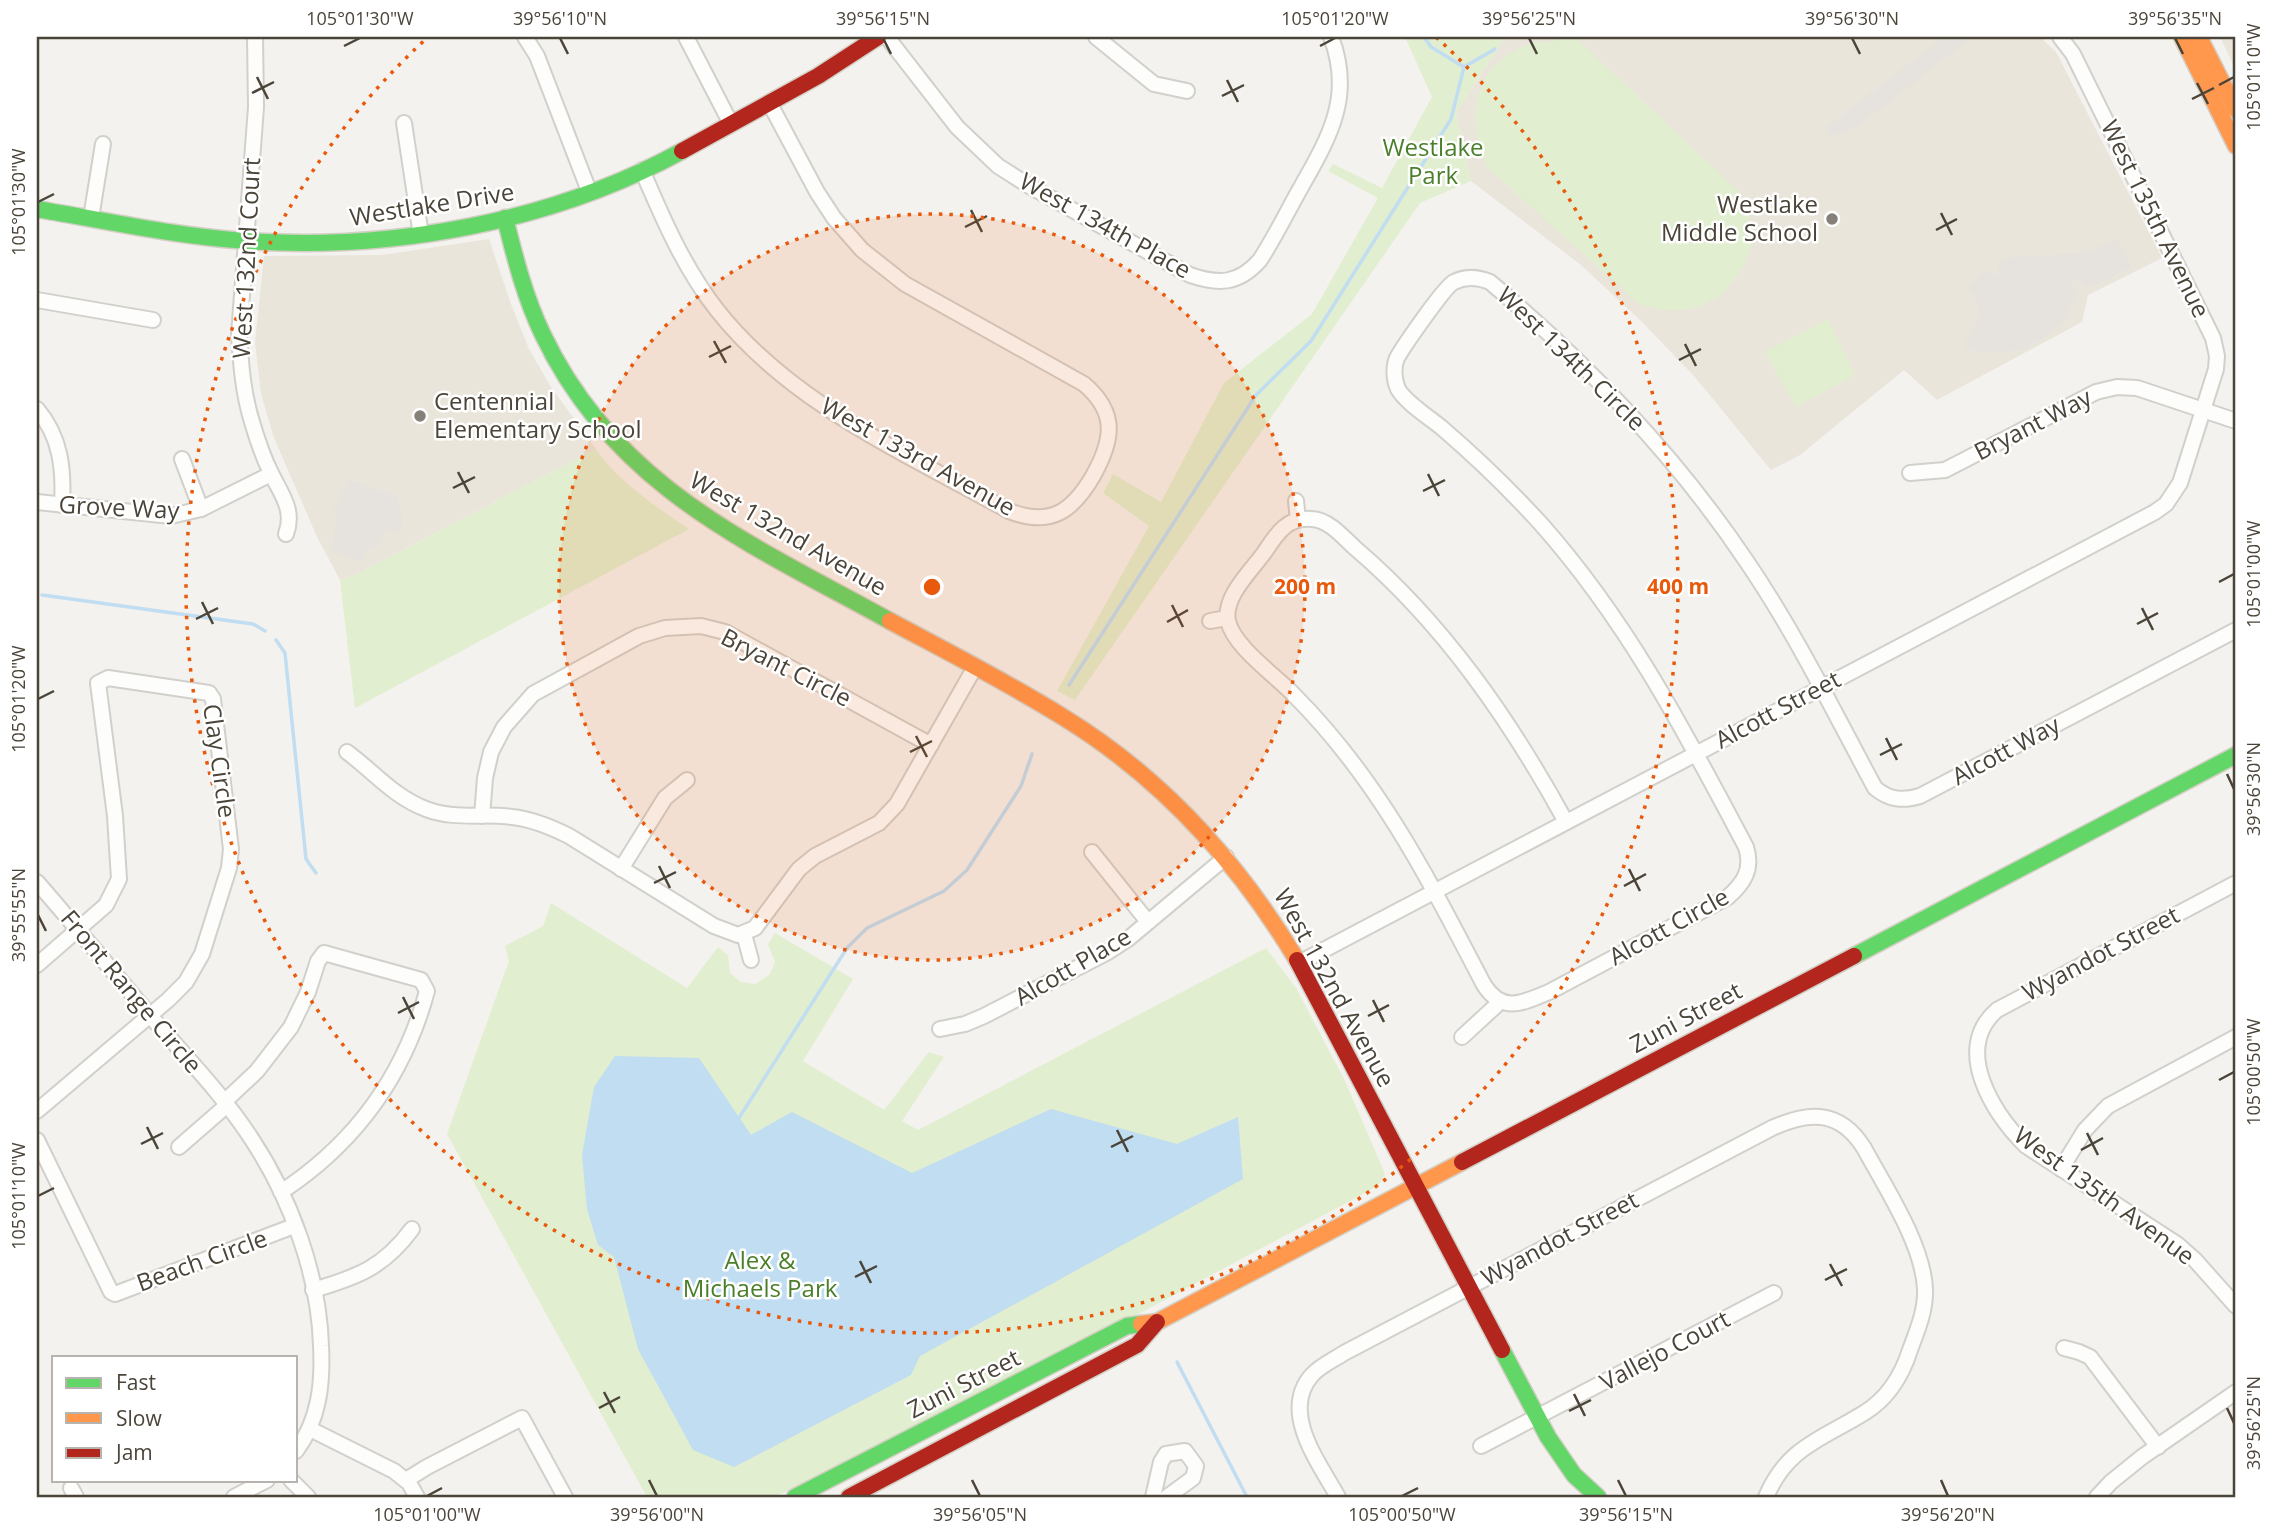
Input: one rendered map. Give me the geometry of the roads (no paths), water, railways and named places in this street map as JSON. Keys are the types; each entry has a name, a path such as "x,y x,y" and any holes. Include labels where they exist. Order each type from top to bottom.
{"street":[{"name":"West 132nd Court","path":"255,37 256,107 239,335 243,386 252,424 271,474"},
{"path":"525,37 537,56 589,191"},
{"path":"686,37 731,124"},
{"name":"Westlake Drive","path":"37,209 246,242 346,243 421,235 505,218 589,191 642,170 841,64 878,37"},
{"name":"West 134th Place","path":"887,37 957,127 998,166 1190,275 1215,282 1246,273 1260,260 1332,130 1339,104 1340,77 1336,49 1331,37"},
{"path":"1096,37 1154,84 1187,91"},
{"name":"West 135th Avenue","path":"2060,37 2073,54 2213,338 2217,356 2216,369 2204,410"},
{"path":"2182,37 2236,145"},
{"path":"2199,37 2236,110"},
{"name":"West 133rd Avenue","path":"642,170 672,237 704,292 746,343 792,385 842,418 1009,511 1030,518 1041,518 1067,509 1081,495 1105,450 1110,431 1107,414 1098,399 1084,384 905,284 862,250 840,227 817,192 770,104"},
{"path":"404,123 421,235"},
{"path":"91,218 103,144"},
{"name":"West 132nd Avenue","path":"505,218 520,274 552,351 586,405 635,461 663,487 722,526 1063,717 1119,755 1173,800 1226,857 1263,904 1299,963 1557,1452 1574,1475 1598,1497"},
{"path":"1464,262 1466,278"},
{"name":"West 134th Circle","path":"1696,754 1652,674 1595,590 1541,525 1502,484 1399,392 1388,376 1396,359 1451,283 1466,278 1490,282 1546,329 1653,438 1747,561 1822,688"},
{"path":"37,300 153,320"},
{"name":"Bryant Way","path":"1910,473 1945,470 2096,392 2117,387 2137,388 2236,421"},
{"path":"37,409 51,429 57,445 61,462 62,505"},
{"name":"Alcott Street","path":"1299,963 2155,512 2166,504 2177,490 2204,410"},
{"name":"Grove Way","path":"182,459 201,509"},
{"path":"271,474 286,500 289,515 286,534"},
{"name":"Grove Way","path":"37,502 171,516 201,509 271,474"},
{"path":"1296,501 1298,520"},
{"path":"1462,1037 1500,1002 1484,985 1398,825 1344,750 1308,708 1243,646 1230,628 1227,618 1229,604 1283,526 1298,520 1312,519 1328,524 1421,612 1502,714 1538,770 1566,822"},
{"path":"1210,621 1227,618"},
{"name":"Bryant Circle","path":"482,816 485,778 491,752 504,727 520,707 543,687 639,636 665,628 701,626 725,632 931,745"},
{"name":"Alcott Way","path":"1822,688 1875,788 1891,804 1920,796 2236,630"},
{"path":"347,752 392,792 425,809 449,815 512,816 547,825 723,931 744,934 755,928 799,869 815,856 879,823 897,804 975,667"},
{"name":"Clay Circle","path":"78,930 106,905 117,885 120,871 98,683 108,678 209,693 213,699 231,849 229,869 197,965 186,982 150,1016"},
{"name":"Alcott Circle","path":"1500,1002 1518,1004 1549,992 1728,897 1754,876 1746,847 1696,754"},
{"name":"Zuni Street","path":"797,1497 1127,1326 1157,1322 2236,755"},
{"path":"621,869 665,798 687,780"},
{"path":"1092,852 1148,922"},
{"name":"Alcott Place","path":"940,1029 965,1024 996,1010 1108,953 1226,857"},
{"name":"Front Range Circle","path":"37,882 225,1104 249,1136 281,1192 313,1290 322,1361 316,1413 298,1448"},
{"name":"Wyandot Street","path":"1977,1039 1985,1022 2009,1003 2236,883"},
{"path":"37,965 78,930"},
{"path":"744,934 751,961"},
{"path":"179,1147 225,1104 264,1062 290,1027 308,992 318,961 324,953 421,980 427,991 417,1020 403,1054 379,1097 350,1135 325,1161 281,1192"},
{"path":"37,1111 150,1016"},
{"path":"2060,1169 2085,1130 2108,1106 2236,1037"},
{"name":"West 135th Avenue","path":"1977,1039 1980,1072 2007,1125 2026,1146 2177,1244 2236,1306"},
{"name":"Wyandot Street","path":"1338,1497 1302,1427 1299,1411 1303,1391 1311,1376 1327,1363 1772,1128 1810,1115 1832,1119 1851,1130 1864,1148 1910,1235 1922,1268 1925,1289 1923,1311 1906,1363 1886,1394 1869,1410 1821,1436 1792,1457 1778,1473 1766,1497"},
{"name":"Beach Circle","path":"37,1139 111,1292 115,1294 294,1226"},
{"path":"313,1290 346,1281 377,1266 400,1245 412,1229"},
{"name":"Vallejo Court","path":"1481,1446 1774,1293"},
{"name":"Zuni Street","path":"849,1497 1137,1345 1157,1322"},
{"path":"2064,1348 2090,1357 2158,1447"},
{"path":"2097,1497 2111,1482 2236,1392"},
{"path":"406,1480 522,1418 565,1497"},
{"path":"310,1429 394,1471 406,1480 417,1497"},
{"path":"1153,1497 1161,1462 1166,1454 1185,1451 1196,1466 1193,1478 1167,1497"},
{"path":"234,1497 263,1482"},
{"path":"293,1482 308,1497"}],"water":[{"path":"615,1056 699,1058 751,1135 792,1112 912,1173 1051,1109 1177,1144 1238,1117 1243,1179 920,1356 911,1375 734,1467 693,1450 638,1349 614,1257 598,1245 587,1209 582,1155 594,1087"}],"waterway":[{"path":"1069,685 1256,395 1311,341 1451,119 1464,67 1431,47 1424,37"},
{"path":"1464,67 1495,49"},
{"path":"42,595 253,624 265,631"},
{"path":"276,640 285,653 306,859 316,873"},
{"path":"739,1118 847,948 867,928 944,891 967,870 1021,786 1032,754"},
{"path":"1177,1362 1247,1497"}],"place":[{"name":"Westlake Middle School","path":"1832,219"},
{"name":"Centennial Elementary School","path":"420,416"}],"park label":[{"name":"Westlake Park","path":"1433,162"},
{"name":"Alex & Michaels Park","path":"760,1275"}]}
